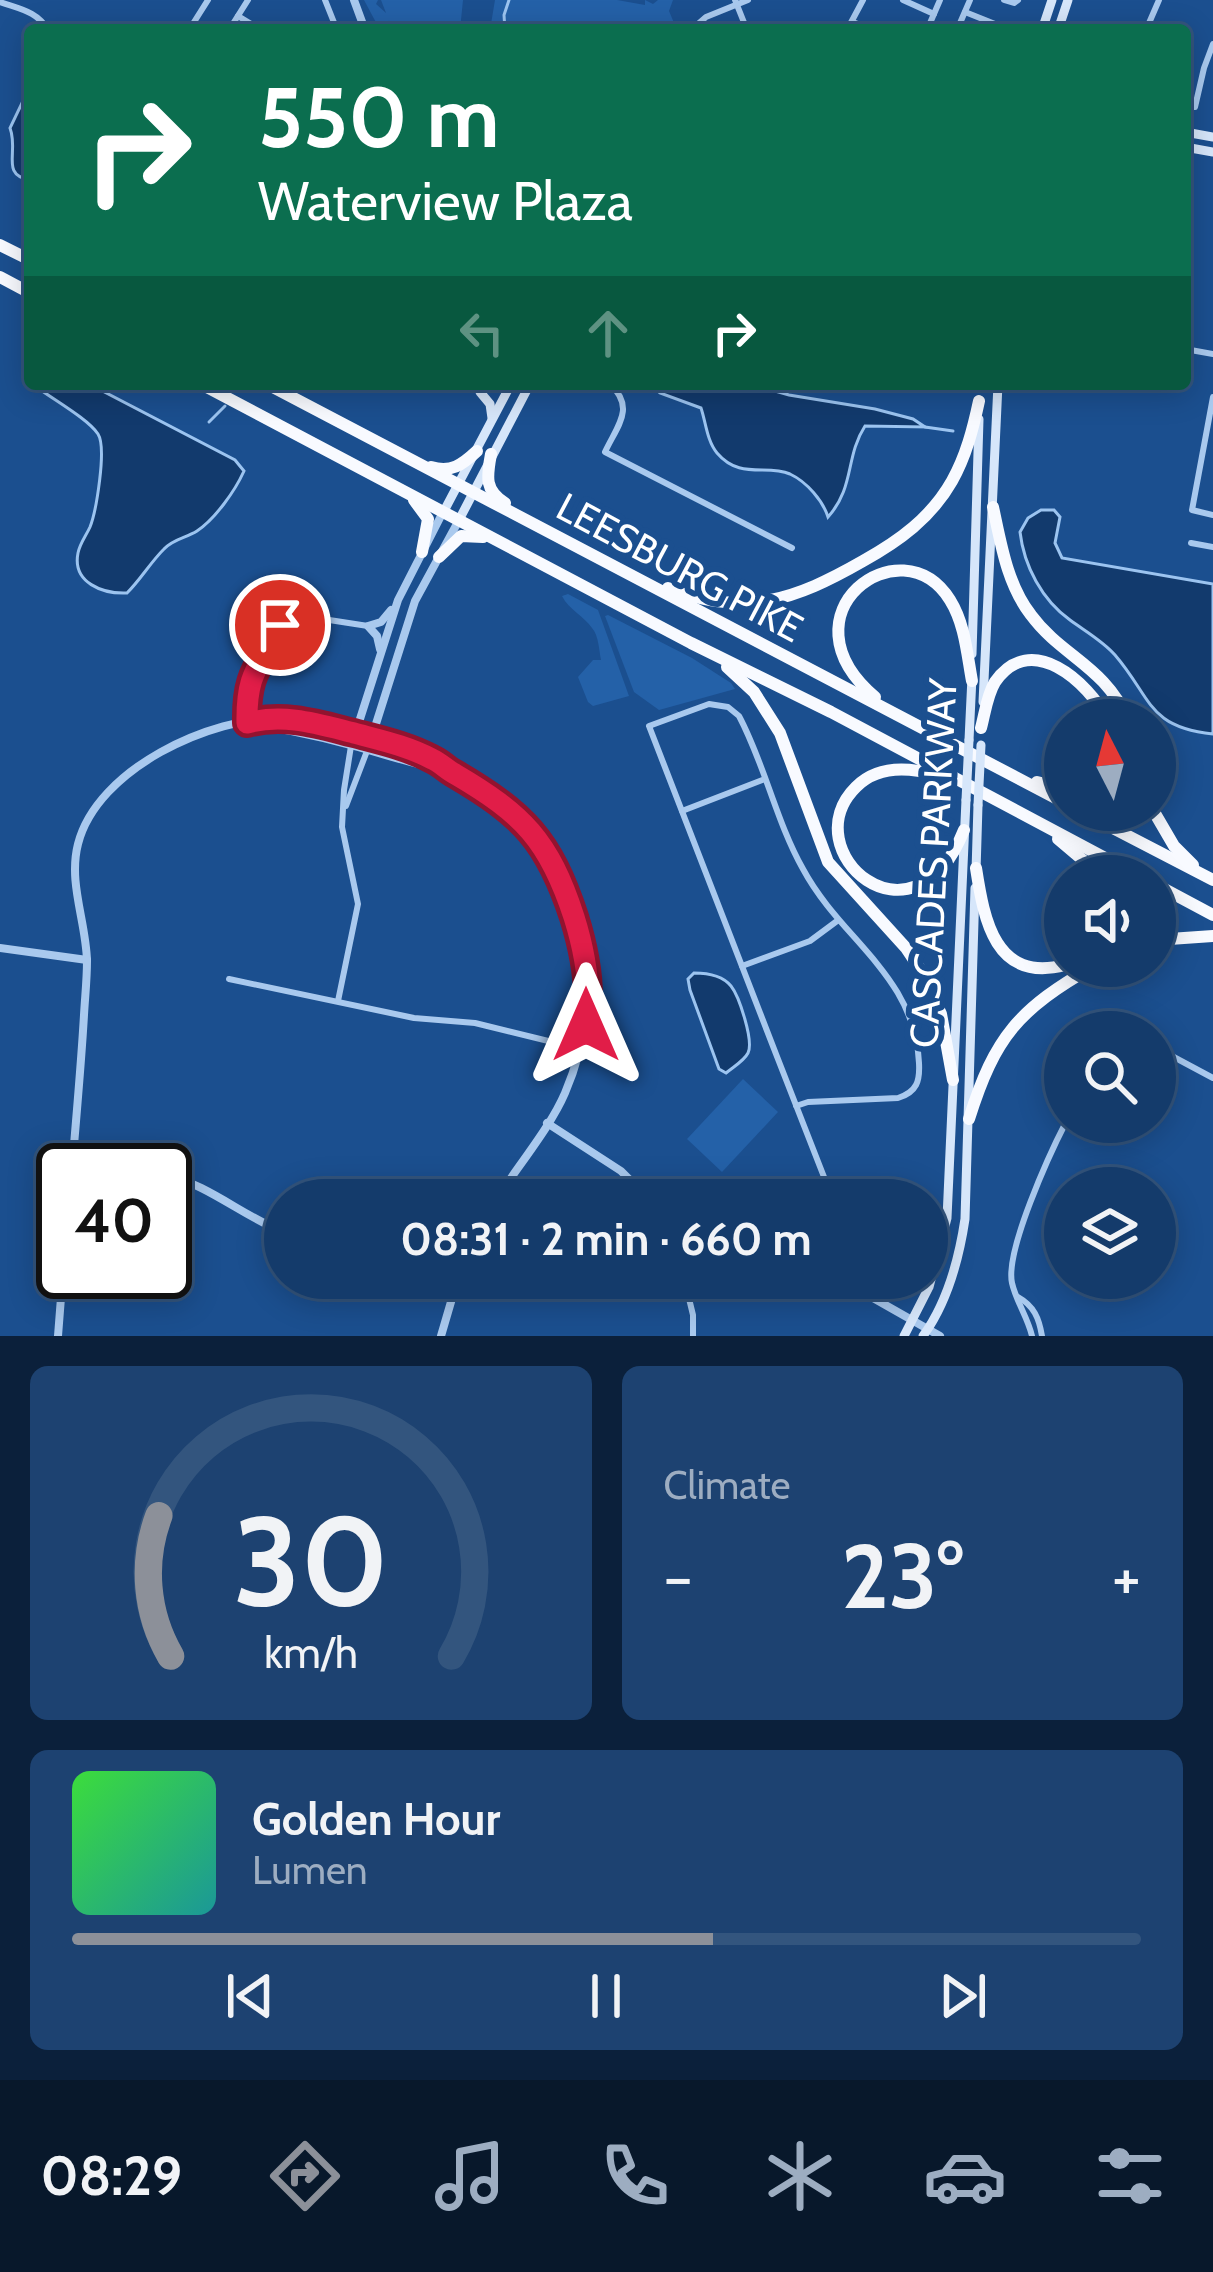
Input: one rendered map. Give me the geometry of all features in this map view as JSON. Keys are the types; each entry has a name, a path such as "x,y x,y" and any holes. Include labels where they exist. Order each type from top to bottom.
{"highway":[{"path":"212,390 444,511"},
{"name":"LEESBURG PIKE","path":"278,390 1044,792"},
{"path":"610,565 713,602 760,603 810,590 900,538 932,510 960,466 979,401"},
{"path":"418,464 448,470 484,453 491,493 546,530"},
{"path":"405,491 428,518 422,552"},
{"path":"992,507 1006,565 1030,615 1105,681 1118,699"},
{"name":"LEESBURG PIKE","path":"444,511 1098,855"},
{"path":"439,557 461,536 496,540"},
{"path":"910,722 863,687 840,650 840,615 849,596 862,584 876,575 900,571 935,584 958,616 972,681"},
{"path":"691,643 744,681 774,721 828,862 922,972 941,1014 953,1080"},
{"path":"981,728 998,679 1014,666 1031,661 1065,670 1094,699"},
{"path":"958,781 895,768 872,775 844,805 839,839 850,865 865,879 884,888 904,889 925,884 942,872 964,830"},
{"path":"1004,771 1044,783"},
{"path":"1038,824 1077,855"},
{"path":"1118,831 1213,880"},
{"path":"1166,831 1177,850 1213,880"},
{"path":"976,868 982,910 1001,949 1030,967 1044,968"},
{"path":"1176,895 1213,915"},
{"path":"1176,939 1213,936"},
{"path":"969,1119 982,1078 1010,1030 1038,1000 1059,987"}],"main road":[{"path":"492,421 490,404 480,392 499,390"},
{"path":"459,520 507,390"},
{"path":"444,511 526,390"},
{"name":"CASCADES PARKWAY","path":"904,1336 929,1287 945,1232 950,1189 980,390"},
{"name":"CASCADES PARKWAY","path":"926,1332 960,1247 968,1190 978,805 998,390"}],"street":[{"path":"233,24 248,0"},
{"path":"698,24 748,0"},
{"path":"858,24 854,22 863,0"},
{"path":"903,0 934,14"},
{"path":"930,24 940,0"},
{"path":"960,24 970,0"},
{"path":"1004,0 1018,0"},
{"path":"0,2 37,16 43,24"},
{"path":"965,12 995,24"},
{"path":"238,16 251,24"},
{"path":"1196,107 1213,44"},
{"path":"617,390 624,407 605,452 792,548"},
{"path":"1213,397 1192,510 1213,514"},
{"path":"338,1001 358,904 343,840 344,790 353,739 398,600 444,511"},
{"path":"343,815 416,601 459,520"},
{"path":"1191,543 1213,548"},
{"path":"247,723 253,673 284,613 368,626 381,622 398,600"},
{"path":"368,626 377,636 380,651"},
{"path":"796,1106 904,1097 914,1091 919,1078 914,1027 902,997 876,960 837,921 804,872 744,724 728,706 710,704 650,726 682,811 796,1106 825,1179"},
{"path":"74,1143 87,961 75,863 80,838 96,803 118,779 190,738 247,723 373,738 436,760 520,817 559,876 585,955 588,1016 564,1097 510,1179"},
{"path":"353,739 368,749 454,774"},
{"path":"682,811 765,779"},
{"path":"742,966 810,940 837,921"},
{"path":"0,948 87,961"},
{"path":"229,980 414,1018 475,1023 581,1049"},
{"path":"1176,1058 1213,1078"},
{"path":"548,1123 629,1179"},
{"path":"1032,1336 1012,1284 1012,1258 1055,1143"},
{"path":"192,1183 264,1223"},
{"path":"1018,1297 1030,1303 1042,1336"},
{"path":"58,1336 61,1299"},
{"path":"441,1336 449,1299"},
{"path":"689,1299 693,1336"},
{"path":"877,1299 926,1332 940,1336"}],"shaded area":[{"path":"364,0 378,0 376,4 386,13 381,0 463,0 461,24 389,24 389,20 389,24 377,24"},
{"path":"495,0 617,0 645,5 645,0 653,4 673,0 669,11 674,24 491,24"},
{"path":"24,97 24,178 13,168 10,128"},
{"path":"41,390 101,390 235,460 244,471 211,519 168,546 127,593 91,585 77,563 98,495 101,452 98,434"},
{"path":"657,390 771,390 875,409 925,427 865,426 842,494 828,517 814,493 790,474 744,469 726,461 711,443 701,408"},
{"path":"1041,510 1054,510 1060,517 1055,543 1062,558 1213,584 1213,734 1176,725 1176,699 1147,699 1110,650 1060,612 1030,570 1020,532 1028,518"},
{"path":"568,594 598,610 629,696 593,706 588,702 578,677 593,660 601,660 596,635 562,596"},
{"path":"608,615 692,658 735,689 659,710 634,692"},
{"path":"694,973 727,982 741,1008 748,1053 726,1073 719,1069 690,990 688,979"},
{"path":"743,1079 778,1112 722,1172 687,1139"}],"waterway":[{"path":"505,24 509,0"},
{"path":"209,422 225,406"},
{"path":"925,427 953,431"}],"route":[{"path":"280,625 253,673 247,723 283,718 307,721 393,744 436,760 515,813 559,876 569,903 585,955 586,1025"}]}
